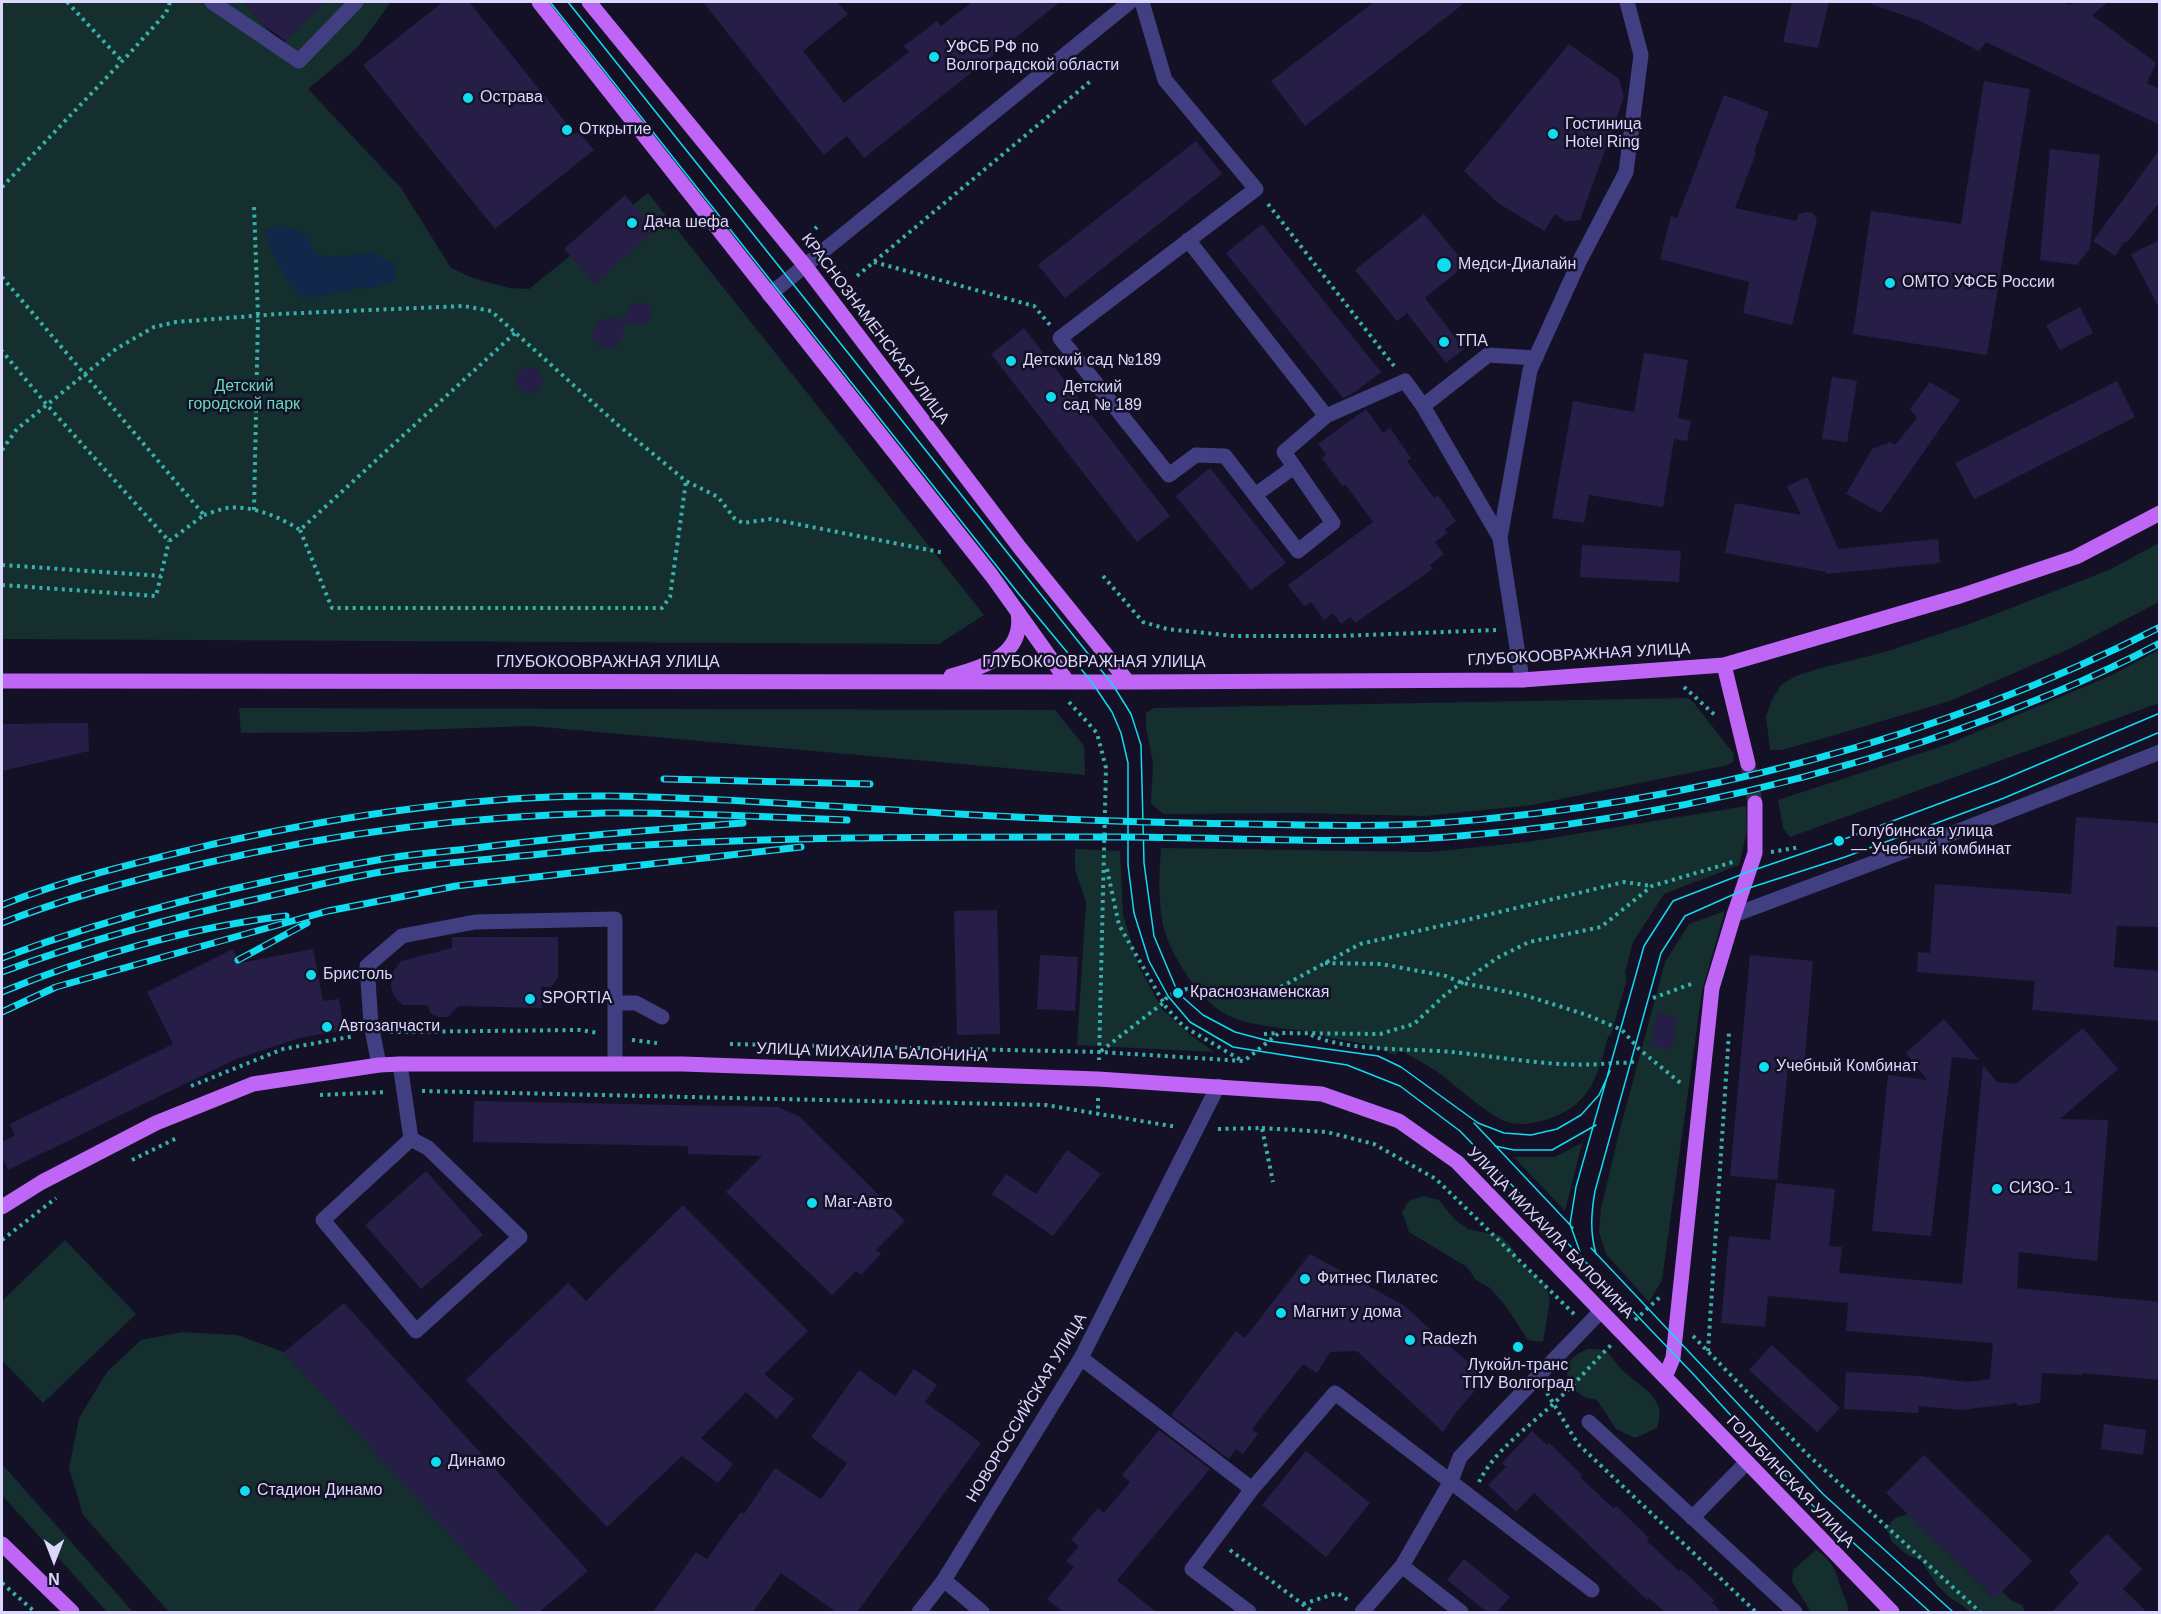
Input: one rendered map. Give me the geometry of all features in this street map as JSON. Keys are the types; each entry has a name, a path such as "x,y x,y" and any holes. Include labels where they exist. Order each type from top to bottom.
{"main road":[{"path":"539,2 985,567 1067,681"},
{"name":"КРАСНОЗНАМЕНСКАЯ УЛИЦА","path":"590,2 806,267 1020,548 1128,682"},
{"name":"ГЛУБОКООВРАЖНАЯ УЛИЦА","path":"2,681 1522,680 1724,664 1960,596 2076,557 2160,513"},
{"path":"933,682 978,668 1003,655 1018,635 1020,623 1018,612"},
{"path":"1724,664 1748,764"},
{"path":"1664,1375 1671,1364 1712,988 1755,853 1755,803"},
{"name":"УЛИЦА МИХАИЛА БАЛОНИНА","path":"2,1207 42,1182 156,1123 253,1084 380,1065 615,1063 1098,1079 1322,1094 1399,1121 1457,1162 1664,1375"},
{"name":"ГОЛУБИНСКАЯ УЛИЦА","path":"1664,1375 1892,1612"},
{"path":"2,1544 72,1612"}],"street":[{"path":"212,2 299,61 356,2"},
{"path":"769,295 1130,2"},
{"path":"1142,2 1165,80 1256,189 1060,338 1169,476 1196,455 1224,456 1298,551 1333,523 1284,452 1326,416 1405,381 1500,538"},
{"path":"1522,680 1500,538 1530,370 1579,261 1626,172 1641,55 1627,2"},
{"path":"1188,240 1326,416"},
{"path":"1422,406 1488,355 1536,358"},
{"path":"1255,495 1294,467"},
{"path":"1734,915 2160,752"},
{"path":"380,1065 372,1024 367,966 402,936 475,922 615,919 615,1063"},
{"path":"616,1003 636,1003 662,1017"},
{"path":"400,1064 411,1139"},
{"name":"НОВОРОССИЙСКАЯ УЛИЦА","path":"918,1612 944,1580 1081,1358 1218,1086"},
{"path":"411,1139 428,1148 520,1237 416,1331 322,1220 411,1139"},
{"path":"1363,1611 1402,1566 1451,1481 1460,1457 1601,1311"},
{"path":"1081,1358 1252,1489"},
{"path":"1249,1612 1192,1569 1252,1489 1335,1393 1592,1590"},
{"path":"1589,1422 1795,1612"},
{"path":"1692,1518 1746,1462"},
{"path":"1402,1566 1461,1612"},
{"path":"944,1580 982,1612"}],"path":[{"path":"67,2 122,61"},
{"path":"2,187 166,13 170,2"},
{"path":"857,276 1093,80"},
{"path":"1256,189 1405,381"},
{"path":"254,207 258,316 254,510"},
{"path":"873,261 1034,306 1060,338"},
{"path":"2,277 204,515"},
{"path":"2,450 17,429 46,405 116,349 154,327 176,322 258,316 464,306 491,311 618,425 686,481 718,497 735,519 743,523 771,519 945,553"},
{"path":"300,530 515,333"},
{"path":"2,351 46,405 169,541"},
{"path":"2,585 156,597 169,541 204,515 227,508 254,510 281,518 300,530 332,608 662,608 670,597 686,481"},
{"path":"2,565 161,576"},
{"path":"1103,576 1143,622 1167,629 1233,636 1514,630"},
{"path":"1069,701 1097,734 1106,768 1100,1052"},
{"path":"1264,1034 1380,1034 1414,1024 1446,994 1497,958 1529,942 1601,927 1652,886 1743,858"},
{"path":"1105,863 1119,925 1163,1003 1183,1026 1244,1061"},
{"path":"1100,1052 1163,1003 1168,996 1186,989 1230,996 1279,988 1360,944 1624,882 1652,886"},
{"path":"1324,963 1381,964 1446,976 1462,983 1524,995 1587,1015 1618,1028 1639,1049 1683,1085"},
{"path":"1653,998 1697,982"},
{"path":"1708,1351 1729,1024"},
{"path":"1100,1052 1244,1061 1279,1033"},
{"path":"1307,1033 1321,1039 1361,1046 1419,1049 1566,1063 1608,1064 1635,1061"},
{"path":"312,1096 404,1091 1046,1105"},
{"path":"1262,1128 1327,1132 1374,1144 1436,1179 1586,1326"},
{"path":"125,1163 189,1132"},
{"path":"2,1240 62,1194"},
{"path":"1472,1499 1483,1474 1504,1449 1555,1403 1622,1333 1659,1299 1665,1289"},
{"path":"1676,1318 1808,1454 1980,1612"},
{"path":"1536,1377 1555,1403 1578,1444 1756,1612"},
{"path":"1213,1538 1313,1612"},
{"path":"2,1583 35,1612"},
{"path":"1302,1605 1336,1593 1363,1611"}],"green space":[{"name":"Детский городской парк","path":"2,2 243,2 282,45 324,2 391,2 357,48 308,89 401,188 451,268 473,278 509,288 529,289 648,193 984,615 939,644 2,639"},
{"path":"2159,543 2159,602 2069,649 1950,701 1782,750 1770,750 1766,716 1781,685 1796,676 1885,652 1972,623 2109,570"},
{"path":"2159,650 2159,703 1790,837 1783,828 1778,800 1946,745 2110,676"},
{"path":"1688,698 1734,754 1733,762 1728,765 1532,805 1425,816 1299,813 1163,814 1151,803 1153,763 1146,727 1146,713 1154,708"},
{"path":"239,708 1055,710 1084,746 1085,775 530,726 358,732 241,733"},
{"path":"1746,806 1747,831 1739,865 1664,894 1633,942 1625,973 1627,979 1611,1035 1608,1037 1594,1079 1581,1100 1558,1115 1542,1121 1516,1124 1502,1120 1438,1072 1400,1050 1395,1055 1366,1044 1325,1037 1323,1033 1263,1026 1229,1016 1208,1001 1188,977 1172,950 1163,925 1159,886 1161,848 1429,852 1527,842"},
{"path":"1075,849 1120,851 1123,915 1139,967 1162,1009 1214,1052 1077,1045 1086,902 1075,869"},
{"path":"1725,911 1702,991 1662,1280 1649,1302 1606,1254 1599,1232 1601,1209 1665,962 1689,924"},
{"path":"1582,1143 1565,1211 1514,1157 1555,1157"},
{"path":"1424,1196 1439,1200 1455,1220 1468,1229 1501,1236 1513,1249 1520,1263 1546,1285 1550,1300 1543,1342 1528,1340 1505,1305 1490,1288 1476,1280 1467,1267 1409,1232 1402,1212 1409,1201"},
{"path":"65,1240 136,1314 43,1403 2,1360 2,1301"},
{"name":"Стадион Динамо","path":"182,1332 237,1335 284,1352 523,1612 169,1612 83,1515 69,1468 79,1418 107,1372 141,1340"},
{"path":"1588,1349 1605,1350 1653,1397 1659,1410 1657,1428 1635,1438 1616,1429 1597,1400 1584,1397 1567,1384 1570,1362 1576,1355"},
{"path":"2,1464 133,1612 107,1612 2,1495"},
{"path":"1908,1514 1994,1598 2002,1591 2011,1600 2023,1606 2024,1612 1969,1612 1949,1597 1937,1585 1921,1561 1906,1554 1892,1542 1886,1528 1895,1518"},
{"path":"1816,1550 1829,1561 1834,1569 1848,1612 1811,1612 1792,1581 1793,1570"}],"water":[{"path":"278,225 302,232 315,253 331,257 371,253 394,263 396,279 376,287 347,290 318,297 302,297 279,267 264,232"}],"building":[{"path":"243,2 324,2 286,41 265,26"},
{"name":"Острава","path":"443,2 469,2 575,134 579,132 594,150 495,229 363,65"},
{"path":"703,2 837,2 848,14 803,51 844,103 909,52 904,46 937,21 941,26 972,2 1060,2 864,158 847,136 824,155"},
{"path":"1374,2 1466,2 1305,126 1271,81"},
{"path":"1792,2 1829,2 1818,48 1783,42"},
{"path":"1872,2 2061,2 2070,5 2074,2 2108,2 2092,15 2156,63 2147,83 2160,89 2160,125 1986,42 1979,51 1920,21 1871,4"},
{"name":"Гостиница Hotel Ring","path":"1569,44 1619,79 1624,97 1580,220 1565,221 1555,214 1544,231 1498,203 1464,171"},
{"path":"1984,81 2030,89 1987,355 1853,334 1871,211 1961,224"},
{"path":"1724,95 1769,112 1735,208 1796,221 1799,214 1807,212 1813,213 1817,220 1792,325 1743,313 1749,282 1660,259 1671,216 1677,218"},
{"path":"1196,141 1222,174 1065,298 1038,265"},
{"path":"2050,149 2100,155 2090,248 2077,265 2040,260"},
{"path":"2160,149 2160,202 2126,243 2125,241 2115,256 2093,241"},
{"path":"625,195 655,230 595,284 564,249"},
{"path":"1424,214 1466,265 1425,298 1464,349 1446,363 1407,313 1397,321 1355,270"},
{"path":"1262,224 1381,372 1355,392 1343,398 1226,253"},
{"path":"2160,240 2160,310 2131,254"},
{"path":"640,302 650,307 651,315 648,322 641,325 624,323 622,338 616,346 606,348 597,344 593,330 598,321 607,318 624,319 630,306"},
{"path":"2080,307 2093,333 2060,350 2046,325"},
{"name":"Детский сад № 189","path":"1024,328 1170,516 1137,542 991,354"},
{"path":"1644,353 1688,360 1678,418 1691,421 1687,441 1674,439 1663,507 1589,495 1584,523 1552,518 1573,401 1634,412"},
{"path":"529,367 538,371 542,380 538,389 529,393 520,389 516,380 520,371"},
{"path":"1832,377 1857,381 1847,442 1822,439"},
{"path":"2117,381 2135,417 1974,499 1955,463"},
{"path":"1930,382 1960,400 1881,513 1846,494 1872,449 1890,442 1895,445 1917,418 1910,409"},
{"path":"1366,409 1383,433 1390,428 1411,458 1407,461 1434,498 1438,495 1456,521 1445,529 1447,533 1435,542 1444,554 1430,565 1433,569 1355,623 1350,617 1341,624 1333,613 1324,620 1311,602 1304,606 1288,585 1373,522 1345,484 1342,486 1322,458 1326,454 1318,444"},
{"path":"1210,468 1286,563 1251,590 1176,496"},
{"path":"1807,477 1838,549 1938,539 1940,563 1826,574 1826,572 1725,553 1735,503 1801,515 1787,486"},
{"path":"1582,545 1681,551 1679,582 1580,577"},
{"path":"88,723 89,751 2,771 2,724"},
{"path":"2076,817 2160,823 2160,927 2117,926 2114,967 2160,971 2160,1021 2032,1010 2035,981 1917,972 1918,952 1930,953 1935,884 2071,894"},
{"path":"997,910 1000,1034 957,1035 954,911"},
{"path":"452,937 558,937 558,977 551,987 541,987 542,1008 458,1006 448,1017 439,1017 430,1013 428,1005 403,1005 394,996 391,987 393,972 401,961 452,948"},
{"path":"233,949 240,963 313,949 323,1001 339,999 344,1030 299,1038 236,1059 8,1170 2,1156 2,1142 15,1135 10,1124 173,1044 147,992"},
{"path":"1040,955 1078,957 1075,1011 1037,1009"},
{"name":"Учебный Комбинат","path":"1750,955 1813,961 1804,1068 1788,1066 1777,1180 1730,1176"},
{"path":"1657,1012 1678,1017 1671,1050 1650,1045"},
{"path":"1944,1019 1979,1060 1952,1057 1931,1236 1872,1231 1888,1075 1927,1080 1906,1053"},
{"path":"2083,1028 2118,1069 2060,1119 2108,1120 2097,1261 2019,1252 2017,1288 2160,1302 2160,1380 2082,1373 2082,1375 2042,1373 2040,1403 2017,1406 2017,1403 1962,1410 1919,1406 1918,1413 1844,1409 1846,1372 1920,1376 1968,1382 1990,1379 1993,1343 1846,1331 1848,1303 1768,1296 1765,1327 1721,1323 1729,1236 1770,1240 1776,1183 1835,1189 1829,1246 1842,1247 1839,1273 1962,1284 1983,1065 1997,1082 2016,1084"},
{"path":"474,1101 778,1107 800,1117 905,1221 876,1250 881,1254 861,1275 856,1271 832,1295 726,1192 762,1156 688,1154 688,1146 473,1142"},
{"path":"1067,1150 1101,1174 1053,1236 992,1194 1006,1174 1036,1194"},
{"path":"426,1171 483,1235 421,1289 365,1225"},
{"path":"683,1205 808,1331 764,1374 794,1399 777,1419 746,1392 701,1438 733,1464 718,1483 682,1456 607,1527 466,1380 568,1283 586,1301"},
{"path":"1310,1254 1403,1305 1486,1378 1458,1410 1443,1432 1357,1351 1330,1352 1317,1373 1303,1364 1252,1429 1258,1434 1243,1454 1236,1449 1229,1459 1171,1415 1236,1331 1245,1338"},
{"name":"Динамо","path":"344,1303 588,1571 539,1612 520,1612 284,1352"},
{"path":"1772,1345 1840,1408 1817,1432 1749,1370"},
{"path":"914,1369 937,1385 925,1402 981,1443 857,1612 836,1612 781,1573 753,1612 653,1612 696,1552 707,1559 741,1512 744,1514 775,1468 821,1499 847,1463 811,1437 859,1370 895,1396"},
{"path":"2104,1424 2146,1430 2143,1455 2101,1449"},
{"path":"1159,1430 1210,1469 1117,1580 1156,1612 1063,1612 1047,1599 1074,1567 1066,1561 1079,1546 1071,1540 1098,1508 1104,1513 1130,1482 1122,1475"},
{"path":"1532,1431 1547,1445 1549,1443 1614,1509 1616,1506 1649,1538 1647,1541 1714,1600 1712,1603 1722,1612 1665,1612 1649,1598 1647,1600 1534,1493 1516,1512 1488,1485 1506,1467 1502,1463"},
{"path":"1306,1451 1370,1503 1326,1557 1262,1505"},
{"path":"1924,1455 2032,1561 1995,1599 1886,1493"},
{"path":"2107,1534 2142,1569 2123,1589 2147,1612 2052,1612 2079,1583 2069,1572"},
{"path":"1464,1559 1510,1597 1497,1612 1487,1612 1447,1580"}],"tunnel":[{"path":"1748,764 1755,803"}],"tram line":[{"path":"550,2 1018,593 1091,681 1112,712 1121,733 1128,763 1128,865 1134,913 1149,961 1168,996 1190,1022 1233,1047 1347,1065 1400,1086 1460,1131 1695,1376 1815,1508 1930,1612"},
{"path":"568,2 1113,685 1131,714 1141,745 1144,863 1154,936 1178,993 1203,1015 1235,1032 1269,1041 1378,1056 1401,1067 1478,1123 1504,1133 1531,1135 1557,1129 1581,1115 1599,1095 1610,1071"},
{"path":"1580,1252 1570,1224 1576,1187 1644,946 1673,901 1997,782 2160,713"},
{"path":"1596,1254 1592,1223 1595,1191 1661,953 1685,916 1746,889 1845,857 2004,798 2160,732"},
{"path":"1474,1123 1573,1228"},
{"path":"1495,1146 1514,1150 1552,1150 1596,1125"},
{"path":"1591,1248 1823,1494 1953,1612"}],"railway":[{"path":"2,905 54,886 214,844 361,816 509,799 650,797 1056,819 1173,823 1391,825 1531,814 1624,801 1717,783 1809,761 1900,734 1989,703 2076,667 2160,627"},
{"path":"2,972 128,931 338,880 420,866 587,849 751,840 872,838 1407,839 1509,832 1630,815 1749,791 1925,741 2015,709 2103,671 2160,643"},
{"path":"664,779 870,784"},
{"path":"2,923 77,897 180,869 355,834 455,822 606,813 847,820"},
{"path":"2,958 142,912 237,888 334,868 404,856 537,841 743,823"},
{"path":"2,1012 56,987 328,911 456,886 801,847"},
{"path":"2,992 70,966 178,935 286,916"},
{"path":"238,960 307,923"}],"place":[{"name":"УФСБ РФ по Волгоградской области","path":"934,57"},
{"name":"Острава","path":"468,98"},
{"name":"Открытие","path":"567,130"},
{"name":"Гостиница Hotel Ring","path":"1553,134"},
{"name":"Дача шефа","path":"632,223"},
{"name":"Медси-Диалайн","path":"1444,265"},
{"name":"ОМТО УФСБ России","path":"1890,283"},
{"name":"ТПА","path":"1444,342"},
{"name":"Детский сад №189","path":"1011,361"},
{"name":"Детский сад № 189","path":"1051,397"},
{"name":"Голубинская улица — Учебный комбинат","path":"1839,841"},
{"name":"Бристоль","path":"311,975"},
{"name":"Краснознаменская","path":"1178,993"},
{"name":"SPORTIA","path":"530,999"},
{"name":"Автозапчасти","path":"327,1027"},
{"name":"Учебный Комбинат","path":"1764,1067"},
{"name":"СИЗО- 1","path":"1997,1189"},
{"name":"Маг-Авто","path":"812,1203"},
{"name":"Фитнес Пилатес","path":"1305,1279"},
{"name":"Магнит у дома","path":"1281,1313"},
{"name":"Radezh","path":"1410,1340"},
{"name":"Лукойл-транс ТПУ Волгоград","path":"1518,1347"},
{"name":"Динамо","path":"436,1462"},
{"name":"Стадион Динамо","path":"245,1491"}]}
